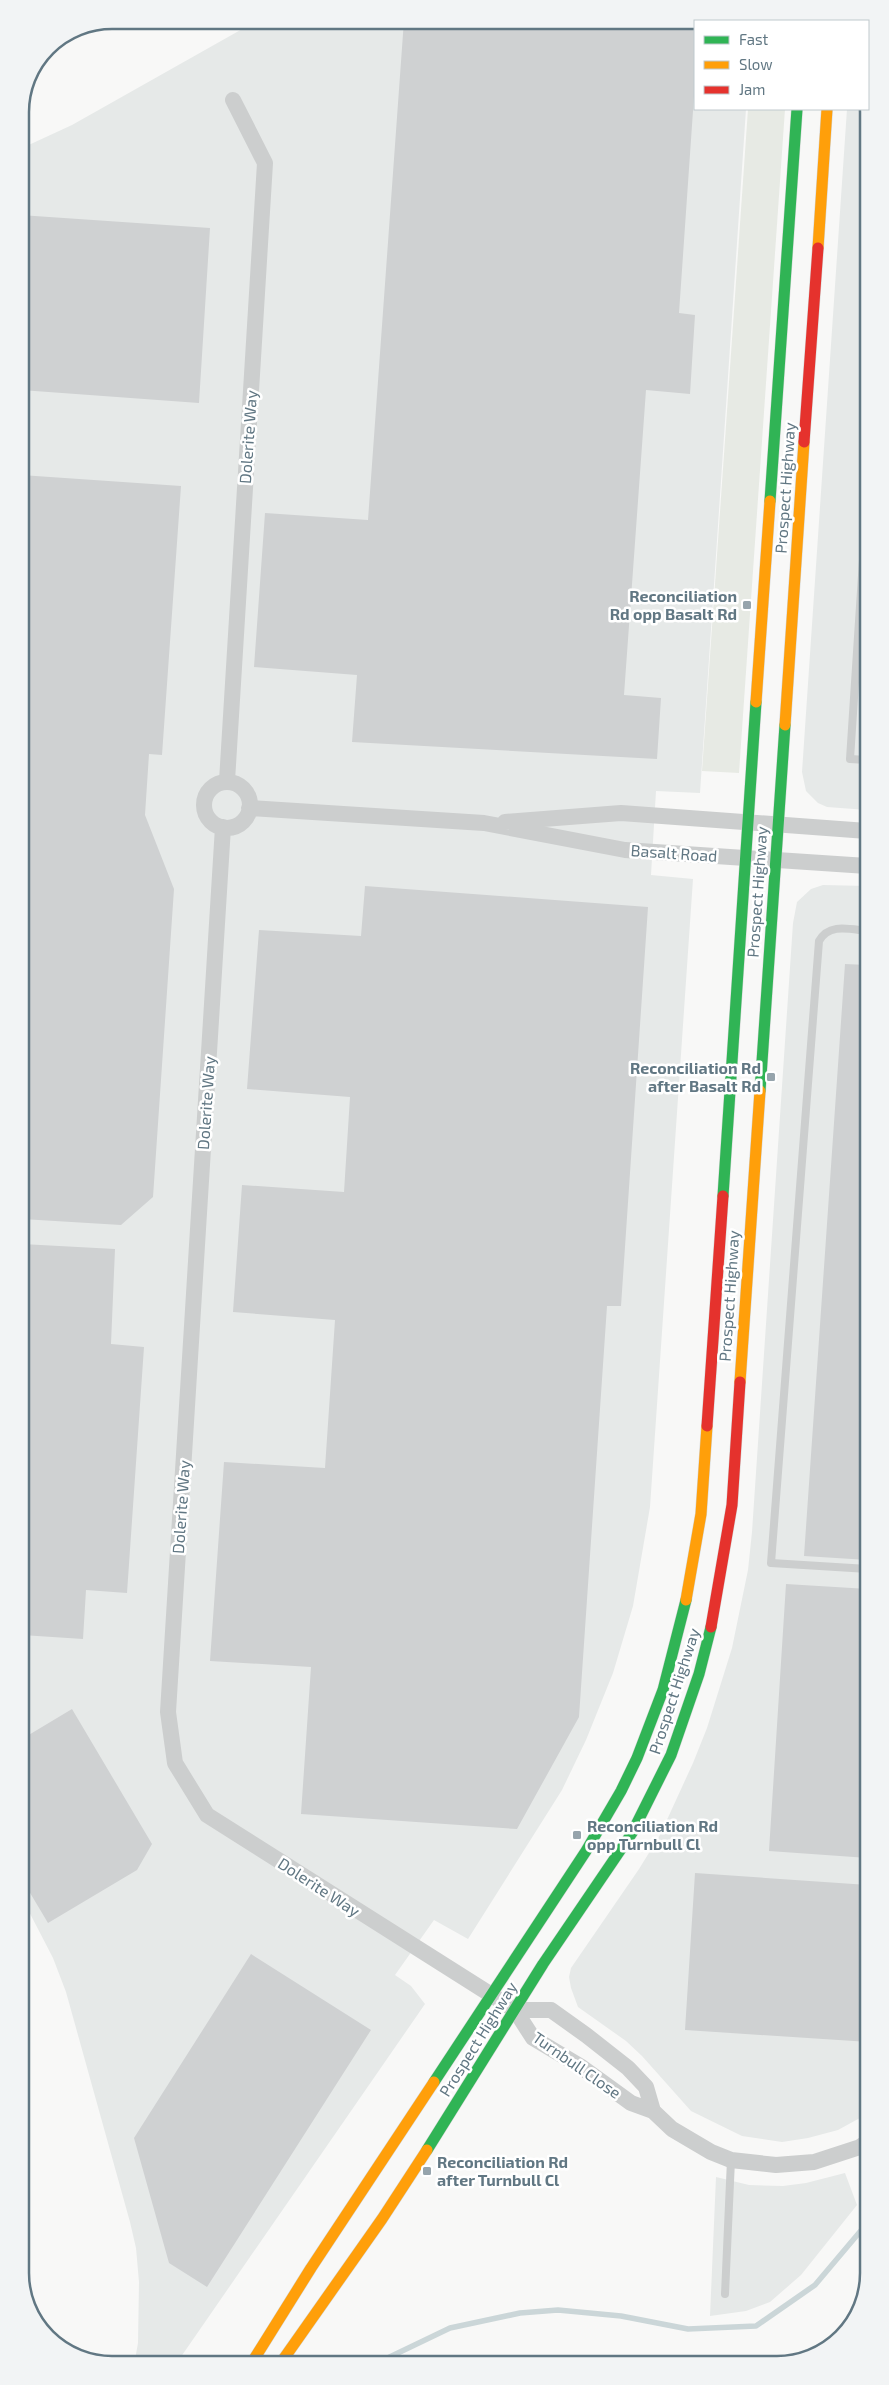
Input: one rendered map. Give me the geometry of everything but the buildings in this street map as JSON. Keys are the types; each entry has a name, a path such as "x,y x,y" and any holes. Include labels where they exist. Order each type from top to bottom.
{"main road":[{"name":"Prospect Highway","path":"256,2356 311,2268 586,1851 620,1792 652,1721 674,1657 686,1610 701,1514 797,110"},
{"name":"Prospect Highway","path":"285,2356 394,2201 544,1963 622,1850 666,1767 690,1703 714,1621 725,1561 732,1504 827,110"}],"street":[{"name":"Dolerite Way","path":"227,781 265,163 232,100"},
{"path":"227,781 242,787 247,793 249,808 243,821 238,825 224,827 210,820 204,807 204,799 212,786 227,781"},
{"name":"Basalt Road","path":"249,808 484,823 625,850 860,865"},
{"name":"Basalt Road","path":"484,823 621,813 860,831"},
{"name":"Dolerite Way","path":"224,827 168,1712 175,1763 207,1815 515,2010"},
{"name":"Turnbull Close","path":"515,2010 551,2010 586,2035 628,2068 646,2087 653,2111"},
{"name":"Turnbull Close","path":"515,2010 533,2038 588,2071 631,2103 653,2111 672,2129 691,2142 711,2152 732,2160 776,2165 814,2162 860,2147"}],"lane":[{"path":"860,606 850,759 860,760"},
{"path":"860,930 835,928 824,933 819,941 771,1563 860,1569"},
{"path":"725,2294 732,2160"}],"shaded area":[{"path":"242,29 694,29 694,110 746,110 700,793 656,791 651,875 693,879 650,1507 633,1606 613,1673 586,1740 562,1790 468,1939 434,1920 395,1975 411,1986 425,2004 182,2356 136,2356 138,2343 139,2282 136,2248 130,2222 66,1992 53,1958 29,1912 29,145 72,125"},
{"path":"748,110 785,110 739,773 702,771"},
{"path":"847,110 860,110 860,809 827,807 818,803 806,791 802,772"},
{"path":"823,885 860,886 860,2118 838,2130 808,2138 782,2142 742,2136 691,2111 642,2056 626,2041 578,2007 569,1977 571,1968 660,1835 707,1728 732,1648 748,1570 752,1532 793,923 797,902 811,889"},
{"path":"845,2173 857,2205 801,2275 770,2302 746,2311 710,2316 716,2177 749,2185 783,2186 806,2183"}],"waterway":[{"path":"392,2356 450,2328 520,2313 558,2310 621,2316 688,2329 756,2326 815,2285 860,2232"}],"traffic: fast":[{"path":"770,501 797,110"},
{"path":"723,1196 756,702"},
{"path":"760,1091 785,725"},
{"path":"434,2082 586,1851 621,1791 637,1758 663,1690 686,1600"},
{"path":"427,2150 543,1964 632,1833 671,1755 699,1674 711,1627"}],"traffic: slow":[{"path":"818,248 827,110"},
{"path":"785,725 804,442"},
{"path":"756,702 770,501"},
{"path":"740,1382 760,1091"},
{"path":"686,1600 701,1514 707,1426"},
{"path":"256,2356 311,2268 434,2082"},
{"path":"286,2356 382,2219 427,2150"}],"traffic: jam":[{"path":"804,442 818,248"},
{"path":"707,1426 723,1196"},
{"path":"711,1627 732,1505 740,1382"}],"place":[{"name":"Reconciliation Rd opp Basalt Rd","path":"747,605"},
{"name":"Reconciliation Rd after Basalt Rd","path":"771,1077"},
{"name":"Reconciliation Rd opp Turnbull Cl","path":"577,1835"},
{"name":"Reconciliation Rd after Turnbull Cl","path":"427,2171"}]}
